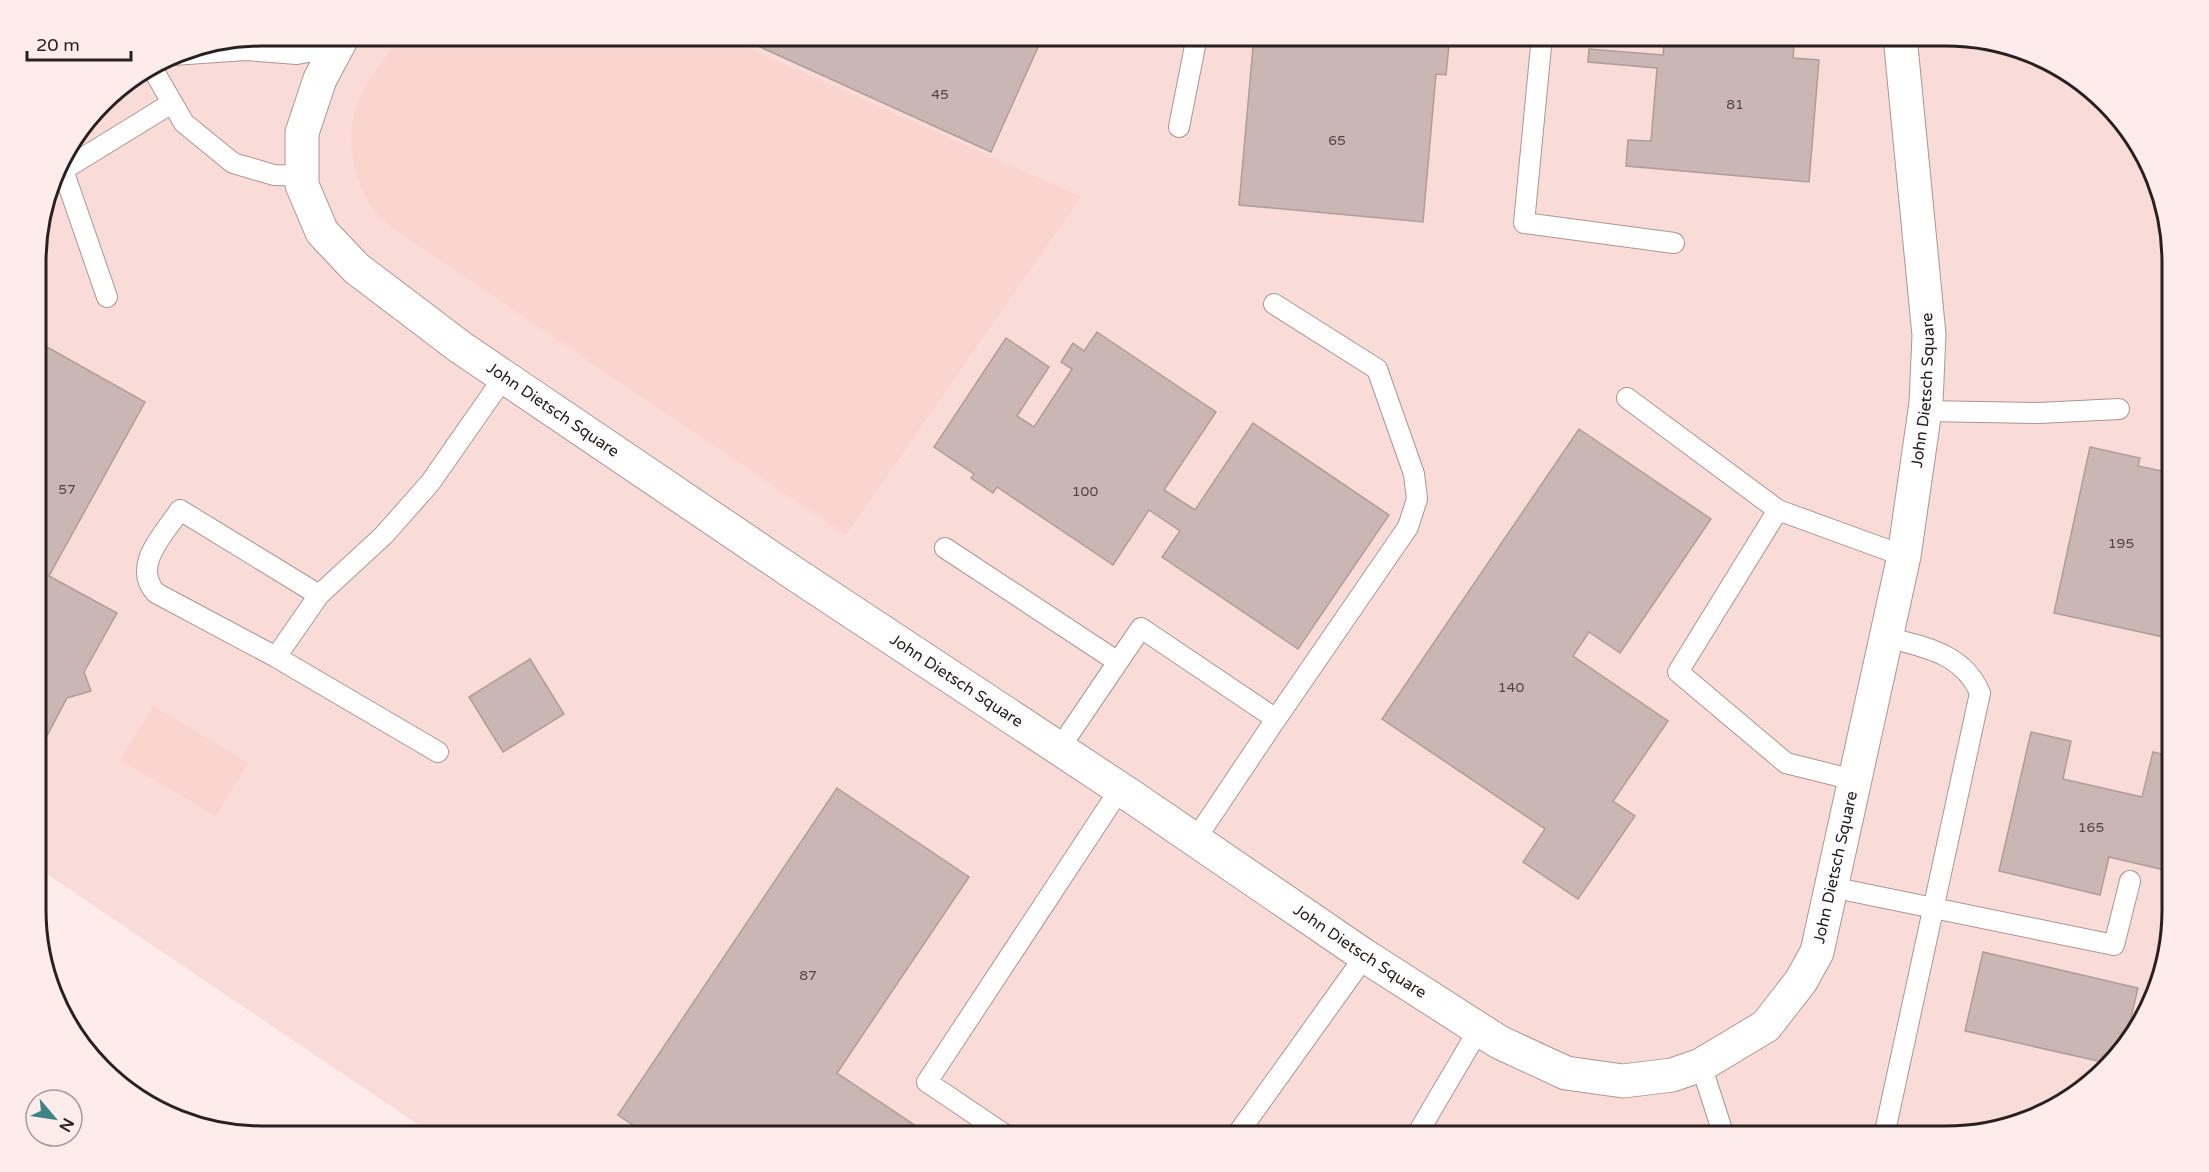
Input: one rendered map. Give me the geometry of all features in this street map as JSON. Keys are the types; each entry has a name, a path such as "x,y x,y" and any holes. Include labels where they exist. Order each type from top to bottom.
{"street":[{"name":"John Dietsch Square","path":"337,46 320,79 302,132 302,185 322,232 356,268 460,347 504,377 795,574 1120,789 1365,956 1499,1042 1566,1073 1623,1081 1672,1074 1701,1065 1766,1026 1801,981 1817,952 1904,556 1926,411 1929,335 1901,46"}],"lane":[{"path":"215,52 246,50 297,54 323,46"},
{"path":"1179,126 1195,46"},
{"path":"1541,46 1524,223 1674,243"},
{"path":"156,74 184,123 233,163 274,175 302,176"},
{"path":"69,166 172,103"},
{"path":"65,176 107,297"},
{"path":"1195,840 1408,527 1417,499 1414,474 1377,369 1274,304"},
{"path":"276,657 320,595 384,535 430,483 504,377"},
{"path":"1628,398 1778,510 1904,556"},
{"path":"1926,411 2039,413 2119,409"},
{"path":"320,595 180,510 149,557 146,574 150,586 156,593 276,657 438,752"},
{"path":"1778,510 1678,672 1785,763 1854,780"},
{"path":"945,548 1118,662"},
{"path":"1059,749 1141,628 1276,719"},
{"path":"1886,637 1934,650 1959,664 1974,679 1980,693 1886,1126"},
{"path":"992,1126 927,1082 1120,789"},
{"path":"1831,887 2114,945 2130,881"},
{"path":"1243,1126 1365,956"},
{"path":"1422,1126 1479,1029"},
{"path":"1701,1065 1721,1126"}],"shaded area":[{"path":"262,46 1947,46 1975,48 2003,54 2055,75 2089,100 2109,120 2134,154 2155,206 2161,234 2163,262 2163,910 2161,938 2151,979 2134,1018 2126,1030 2089,1072 2055,1097 2003,1118 1975,1124 1947,1126 420,1126 46,873 46,262 48,234 58,193 75,154 83,142 120,100 154,75 206,54 234,48"},
{"path":"394,46 744,46 1081,197 846,535 391,227 378,215 366,198 360,184 352,154 351,138 356,107 375,71"},
{"path":"153,706 248,763 216,816 120,760"}],"building":[{"path":"758,46 1039,46 991,152"},
{"path":"1253,46 1449,46 1446,75 1436,74 1423,222 1239,205"},
{"path":"1664,46 1794,46 1793,58 1819,60 1809,182 1626,166 1628,140 1651,141 1657,68 1588,62 1589,49 1663,55"},
{"path":"1097,332 1216,412 1164,490 1195,510 1253,423 1389,515 1298,649 1162,557 1180,531 1149,510 1113,565 997,487 993,493 971,478 974,474 934,447 1006,338 1049,367 1017,416 1034,427 1072,369 1061,362 1073,343 1084,351"},
{"path":"46,346 145,402 49,576 117,613 84,672 91,691 67,698 46,738"},
{"path":"1579,429 1711,519 1620,653 1589,632 1573,656 1668,721 1613,801 1635,816 1578,899 1523,862 1545,829 1382,719"},
{"path":"2090,447 2140,458 2138,466 2163,471 2163,637 2054,613"},
{"path":"530,659 564,714 503,752 469,697"},
{"path":"2031,732 2071,741 2063,779 2142,797 2153,752 2163,754 2163,870 2109,857 2100,895 1999,871"},
{"path":"837,788 969,877 837,1073 916,1126 634,1126 618,1115"},
{"path":"1983,952 2138,988 2129,1025 2100,1061 1965,1031"}]}
